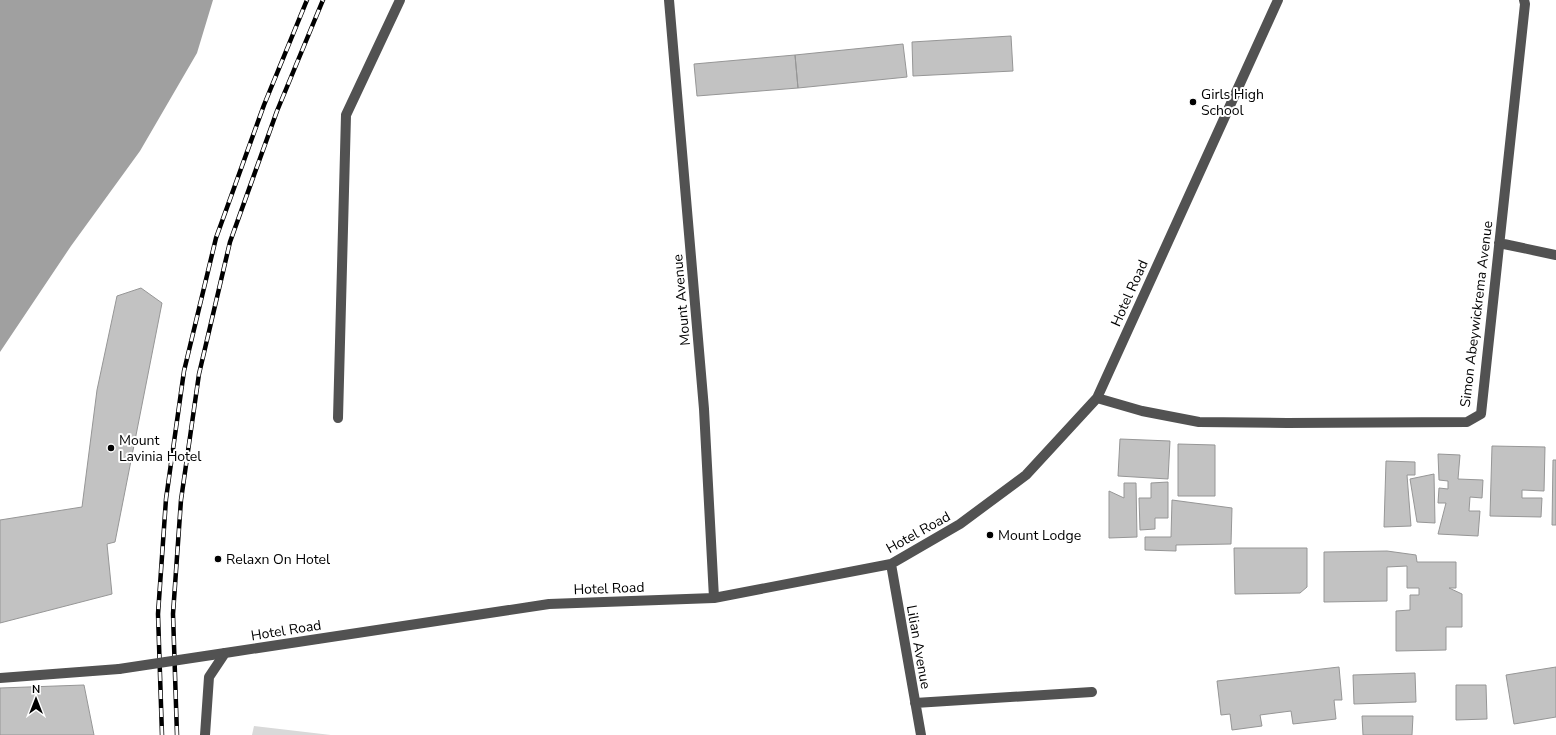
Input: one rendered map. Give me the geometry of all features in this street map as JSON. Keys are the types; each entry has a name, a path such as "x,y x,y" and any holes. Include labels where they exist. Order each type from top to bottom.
{"street":[{"path":"338,418 346,115 400,0"},
{"name":"Mount Avenue","path":"669,0 704,409 714,598"},
{"name":"Hotel Road","path":"0,678 120,669 549,604 714,598 891,564 960,524 1026,475 1097,398 1278,0"},
{"name":"Simon Abeywickrema Avenue","path":"1097,398 1142,411 1199,422 1467,422 1481,414 1525,4 1524,0"},
{"path":"1499,243 1556,254"},
{"name":"Lilian Avenue","path":"891,564 921,735"},
{"path":"204,735 209,677 224,653"},
{"path":"915,703 1092,692"}],"shaded area":[{"path":"0,0 213,0 197,53 140,151 71,246 0,352"},
{"path":"254,726 331,735 252,735"}],"building":[{"path":"1011,36 1013,71 913,76 912,42"},
{"path":"903,44 907,77 798,88 795,55"},
{"path":"795,55 798,88 697,96 694,64"},
{"name":"Mount Lavinia Hotel","path":"141,288 162,303 115,542 107,544 112,594 0,623 0,520 82,507 97,390 117,296"},
{"path":"1120,439 1170,441 1168,479 1118,476"},
{"path":"1178,444 1215,445 1215,496 1178,496"},
{"path":"1492,446 1545,447 1544,491 1522,490 1522,498 1542,498 1541,517 1490,516"},
{"path":"1438,454 1460,455 1458,479 1483,480 1482,498 1470,497 1469,511 1480,511 1478,536 1438,534 1446,503 1438,503 1439,488 1448,489 1448,481 1439,480"},
{"path":"1553,460 1556,460 1556,525 1552,525"},
{"path":"1386,461 1415,462 1415,475 1407,475 1411,526 1384,527"},
{"path":"1434,474 1435,523 1417,522 1410,479"},
{"path":"1168,482 1168,518 1155,518 1155,529 1140,530 1139,498 1151,498 1151,483"},
{"path":"1124,483 1136,483 1137,537 1109,538 1109,491 1124,498"},
{"path":"1172,500 1232,508 1231,544 1176,545 1176,551 1145,550 1145,537 1171,537"},
{"path":"1234,548 1307,548 1307,587 1300,593 1235,594"},
{"path":"1387,551 1416,555 1417,562 1456,562 1456,588 1449,588 1462,594 1462,627 1446,627 1446,650 1396,651 1396,611 1410,610 1410,595 1419,595 1419,588 1407,588 1407,566 1387,567 1387,601 1324,602 1324,552"},
{"path":"1339,667 1342,700 1334,700 1336,719 1293,724 1291,711 1260,715 1262,726 1232,730 1230,714 1221,715 1217,681"},
{"path":"1556,667 1556,717 1514,724 1506,675"},
{"path":"1415,673 1416,702 1354,704 1353,675"},
{"path":"84,685 94,735 0,735 0,688"},
{"path":"1456,685 1486,685 1487,719 1456,720"},
{"path":"1362,716 1413,716 1412,735 1363,735"}],"railway":[{"path":"162,735 158,614 166,499 184,371 216,238 264,105 307,0"},
{"path":"177,735 173,614 181,500 199,374 230,242 277,111 323,0"}],"place":[{"name":"Girls High School","path":"1193,102"},
{"name":"Mount Lavinia Hotel","path":"111,448"},
{"name":"Mount Lodge","path":"990,535"},
{"name":"Relaxn On Hotel","path":"218,559"}]}
